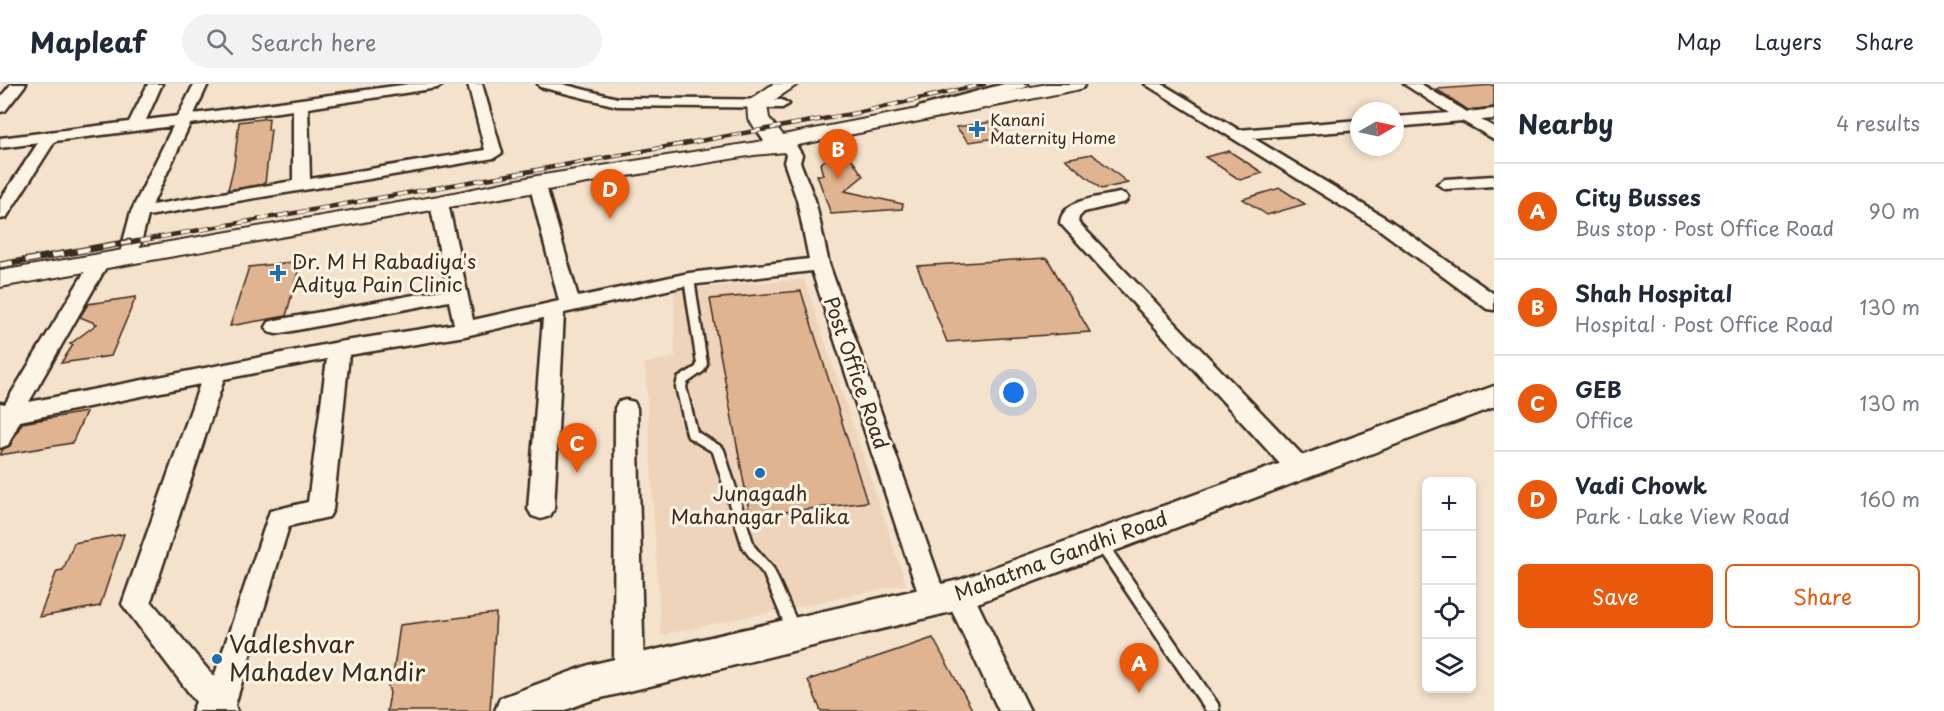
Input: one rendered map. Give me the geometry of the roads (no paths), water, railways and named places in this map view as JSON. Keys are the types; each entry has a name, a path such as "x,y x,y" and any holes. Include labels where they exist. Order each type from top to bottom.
{"main road":[{"path":"779,145 758,119 755,110 758,102 785,94 794,94 813,84"},
{"path":"0,279 439,203 537,183 779,145 869,124 954,110 1076,84"},
{"path":"779,145 775,122 776,111 785,94"}],"street":[{"path":"0,108 19,84"},
{"path":"135,126 154,84"},
{"path":"128,257 140,212 186,120 201,84"},
{"path":"0,142 300,105 437,84"},
{"path":"140,212 494,153 475,84"},
{"path":"545,84 617,102 758,102"},
{"path":"869,124 1021,84"},
{"path":"1152,84 1386,226 1494,304"},
{"path":"1411,84 1494,134"},
{"path":"300,105 302,185"},
{"path":"1404,121 1494,114"},
{"path":"1237,135 1350,126"},
{"path":"0,214 50,136"},
{"name":"Post Office Road","path":"779,145 806,200 819,264 946,597 1016,711"},
{"path":"1445,184 1494,181"},
{"path":"537,183 562,307 541,509"},
{"path":"1119,198 1078,208 1070,215 1069,223 1300,469"},
{"path":"439,203 465,329"},
{"path":"0,439 5,413 100,262"},
{"path":"5,413 339,349 465,329 688,279 819,264"},
{"path":"276,327 457,293"},
{"path":"216,710 279,518 320,510 339,349"},
{"path":"215,373 136,604 216,710"},
{"name":"Mahatma Gandhi Road","path":"514,711 589,683 946,597 1101,544 1494,396"},
{"path":"626,408 629,674"}],"lane":[{"path":"688,279 702,363 700,369 682,381 681,387 692,434 717,450 749,548 769,572 795,633"},
{"path":"1101,544 1213,710"}],"railway":[{"path":"121,244 857,113 984,84"},
{"path":"0,265 129,242"}],"place":[{"name":"Kanani Maternity Home","path":"977,129"},
{"name":"Shah Hospital","path":"838,179"},
{"name":"Vadi Chowk","path":"610,219"},
{"name":"Dr. M H Rabadiya's Aditya Pain Clinic","path":"278,273"},
{"name":"GEB","path":"577,473"},
{"name":"Junagadh Mahanagar Palika","path":"760,473"},
{"name":"Vadleshvar Mahadev Mandir","path":"217,659"},
{"name":"City Busses","path":"1139,693"}]}
